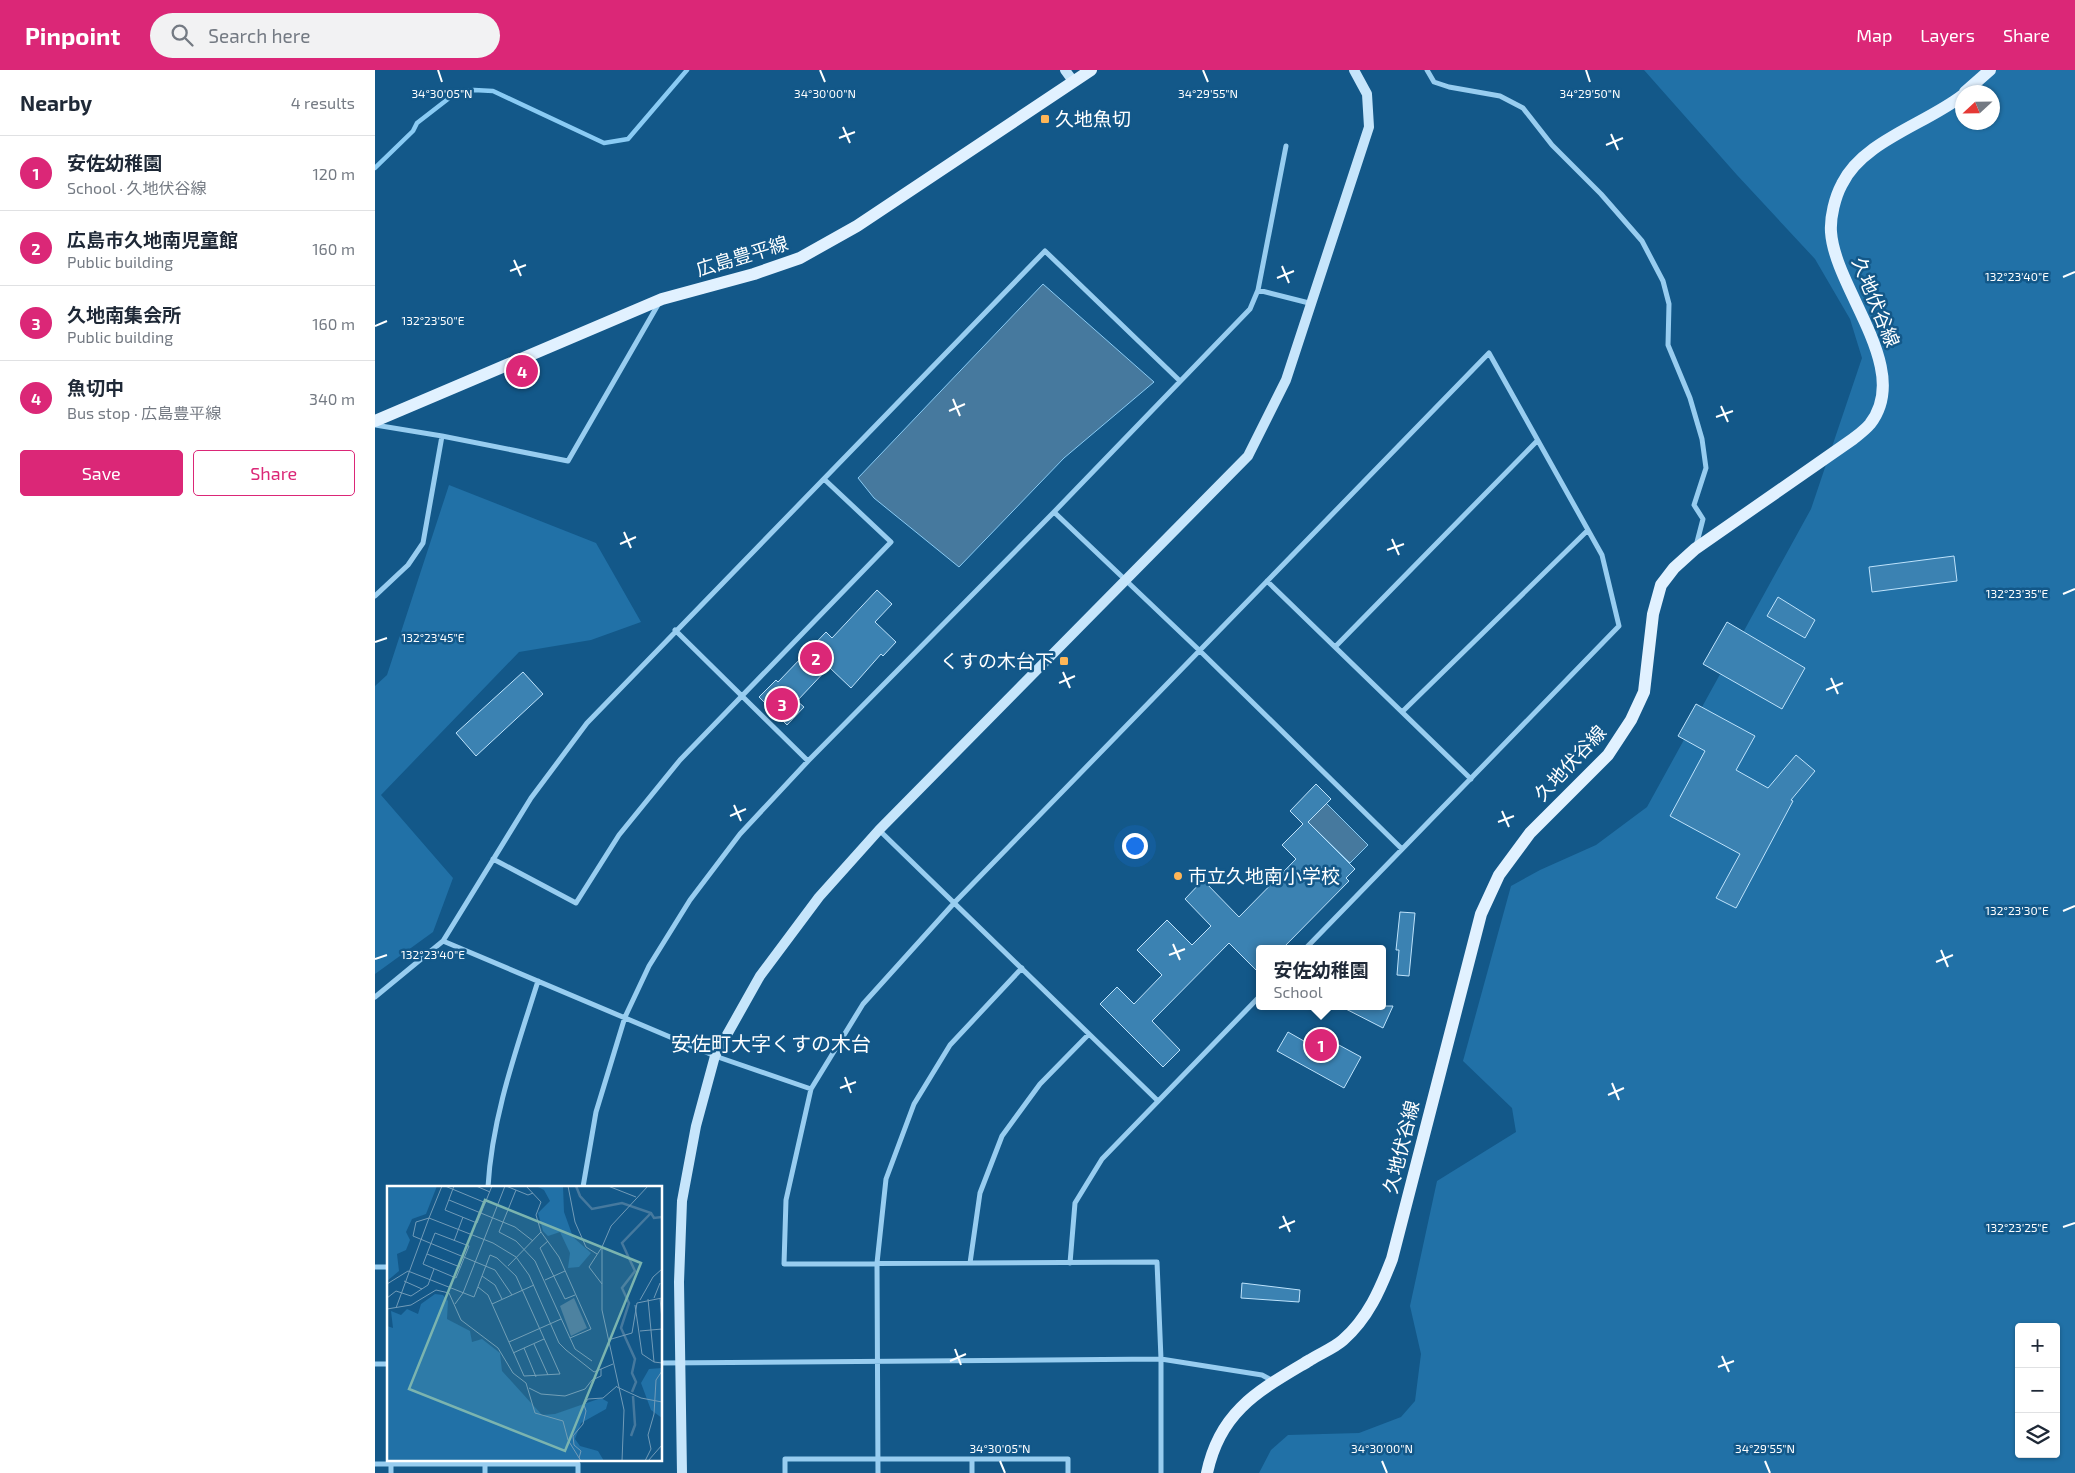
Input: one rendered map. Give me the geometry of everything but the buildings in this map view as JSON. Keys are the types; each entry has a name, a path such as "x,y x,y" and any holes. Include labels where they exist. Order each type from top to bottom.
{"main road":[{"name":"広島豊平線","path":"375,421 662,299 754,274 800,258 857,226 1091,70"},
{"path":"1973,85 1990,70"},
{"name":"久地伏谷線","path":"1207,1473 1209,1460 1226,1423 1249,1399 1342,1341 1365,1316 1380,1290 1391,1260 1481,914 1499,875 1530,833 1608,755 1631,720 1644,692 1653,614 1661,585 1674,568 1695,549 1845,445 1870,424 1881,402 1883,378 1879,354 1840,269 1831,231 1834,207 1842,183 1857,163 1875,148 1955,101"}],"street":[{"path":"1065,70 1073,81"},
{"path":"682,1473 679,1282 682,1201 696,1126 715,1056 760,976 819,897 879,830 1248,456 1286,380 1313,304 1369,127 1367,94 1354,70"},
{"path":"1427,70 1434,82 1449,87 1500,96 1523,108 1552,146 1601,194 1642,241 1663,281 1669,304 1668,345 1690,398 1702,440 1706,468 1694,504 1703,519 1695,549"},
{"path":"583,1186 596,1112 625,1017 649,966 690,900 740,834 808,762 1251,309 1258,290 1286,146"},
{"path":"375,997 443,941 531,798 587,723 675,630 1045,252 1180,382"},
{"path":"1258,290 1313,304"},
{"path":"375,425 568,461 662,299"},
{"path":"1161,1473 1161,1358 1157,1262 784,1264 786,1200 811,1089 863,1004 955,902 1489,353 1602,555 1619,626 1309,945"},
{"path":"375,596 408,565 423,543 442,436"},
{"path":"1335,647 1537,441"},
{"path":"493,859 576,903 619,835 680,760 891,542 823,479"},
{"path":"1054,512 1199,650 1402,849"},
{"path":"1402,712 1588,530"},
{"path":"1267,581 1471,779"},
{"path":"675,630 808,762"},
{"path":"879,830 1157,1101"},
{"path":"443,941 715,1056 811,1089"},
{"path":"877,1473 877,1263 887,1179 914,1104 950,1045 1022,968"},
{"path":"488,1186 489,1162 508,1073 538,981"},
{"path":"1070,1263 1075,1203 1101,1159 1256,1000"},
{"path":"970,1263 980,1193 1002,1136 1040,1084 1089,1034"},
{"path":"663,1363 1161,1358 1262,1375 1274,1382"},
{"path":"785,1473 785,1459 1068,1459 1067,1473"},
{"path":"973,1459 973,1473"},
{"path":"485,1462 485,1473"},
{"path":"375,1464 485,1462 578,1464 578,1473"},
{"path":"391,1464 391,1473"}],"shaded area":[{"path":"1644,70 2075,70 2075,1473 1259,1473 1271,1450 1288,1435 1359,1433 1401,1417 1415,1401 1421,1354 1410,1306 1437,1181 1516,1132 1512,1108 1463,1061 1511,886 1540,870 1596,845 1647,807 1811,509 1862,358 1850,319 1815,259"},
{"path":"1043,284 1154,382 1064,458 959,567 874,498 858,478"},
{"path":"449,485 596,543 641,622 591,640 519,652 381,795 453,878 433,932 375,974 375,686 387,675"},
{"path":"1326,803 1368,845 1350,863 1308,822"}],"waterway":[{"path":"375,168 413,131 417,123 457,92 474,90 493,91 604,143 628,139 687,70"}],"place":[{"name":"久地魚切","path":"1045,119"},
{"name":"魚切中","path":"522,371"},
{"name":"広島市久地南児童館","path":"816,658"},
{"name":"くすの木台下","path":"1064,661"},
{"name":"久地南集会所","path":"782,704"},
{"name":"市立久地南小学校","path":"1178,876"},
{"name":"安佐幼稚園","path":"1321,1045"}],"district":[{"name":"安佐町大字くすの木台","path":"771,1044"}]}
